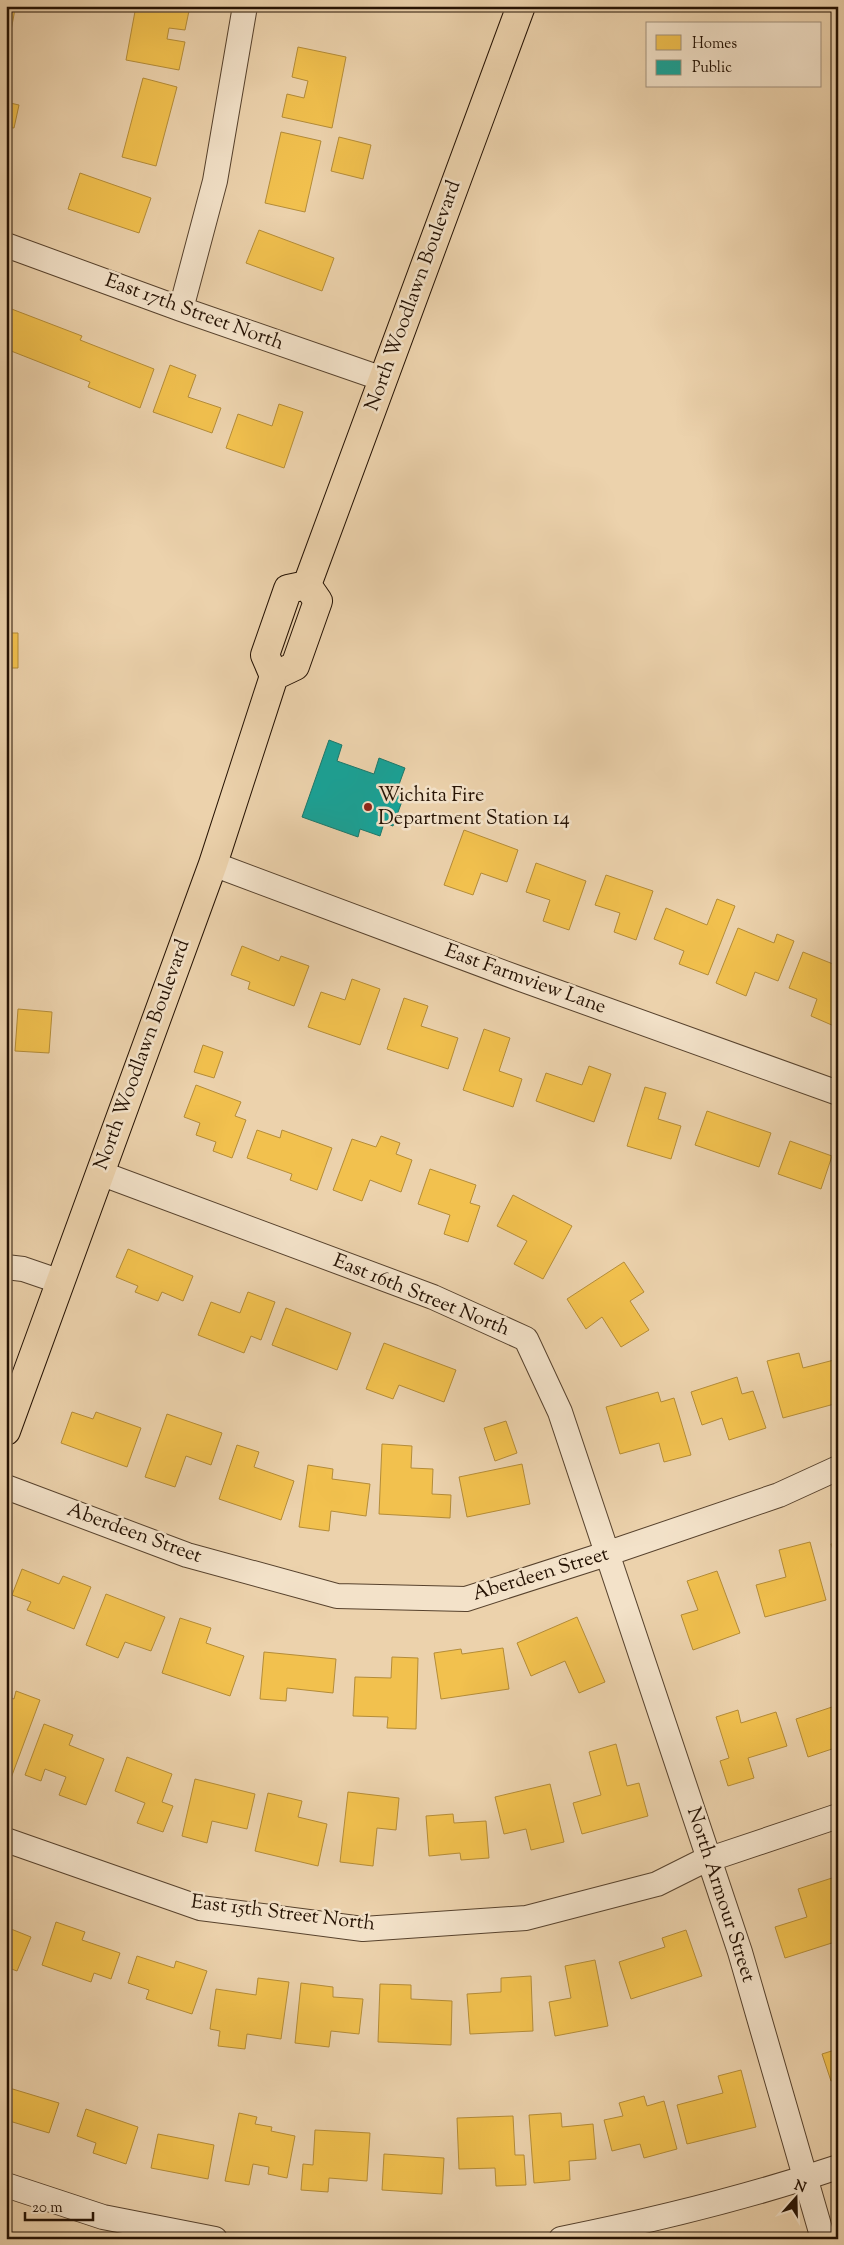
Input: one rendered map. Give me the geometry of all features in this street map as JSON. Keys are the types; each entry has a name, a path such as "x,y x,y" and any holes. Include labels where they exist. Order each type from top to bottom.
{"main road":[{"name":"North Woodlawn Boulevard","path":"6,1431 213,864 274,676 265,655 288,589 307,585 522,6"}],"street":[{"path":"181,309 215,181 245,6"},
{"name":"East 17th Street North","path":"6,245 181,309 383,379"},
{"name":"East Farmview Lane","path":"213,864 518,978 838,1093"},
{"name":"East 16th Street North","path":"100,1173 433,1297 526,1339 560,1412 606,1554"},
{"path":"6,1267 23,1269 61,1282"},
{"name":"Aberdeen Street","path":"6,1487 187,1555 337,1596 466,1598 606,1554 779,1495 838,1468"},
{"name":"North Armour Street","path":"606,1554 740,1952 823,2239"},
{"name":"East 15th Street North","path":"6,1840 200,1908 363,1929 526,1918 657,1884 709,1859 838,1816"},
{"path":"561,2239 658,2219 805,2178 838,2166"},
{"path":"6,2185 103,2217 215,2239"}],"building: Homes":[{"path":"136,6 190,6 185,30 169,28 167,39 185,42 179,70 126,60"},
{"path":"6,8 15,9 6,58"},
{"path":"298,47 346,57 332,128 282,117 287,94 304,98 308,81 292,77"},
{"path":"143,78 177,87 156,166 122,157"},
{"path":"6,102 19,105 14,128 6,127"},
{"path":"281,132 321,141 305,212 265,203"},
{"path":"339,137 371,145 363,179 331,171"},
{"path":"80,173 151,198 139,233 68,209"},
{"path":"259,230 334,258 322,291 246,263"},
{"path":"9,308 82,336 80,340 154,369 140,408 88,387 90,382 6,349 6,315"},
{"path":"170,365 196,375 188,397 221,408 212,433 153,412"},
{"path":"279,404 303,412 284,468 226,448 238,414 272,426"},
{"path":"6,633 18,633 18,668 6,668"},
{"path":"464,830 518,850 507,882 481,873 473,895 444,885"},
{"path":"536,863 586,881 569,930 543,921 550,900 526,892"},
{"path":"606,875 653,891 636,940 614,932 620,913 595,905"},
{"path":"717,899 735,906 708,975 679,964 684,951 654,939 666,908 707,925"},
{"path":"738,928 774,943 777,934 794,941 778,981 755,972 746,996 716,983"},
{"path":"242,946 279,961 281,956 309,966 294,1006 248,989 250,982 231,975"},
{"path":"803,952 838,966 838,1015 834,1026 811,1016 817,999 789,988"},
{"path":"352,979 380,989 360,1045 308,1027 321,992 345,1000"},
{"path":"404,998 428,1006 421,1026 458,1038 448,1069 387,1049"},
{"path":"18,1009 52,1012 49,1053 15,1051"},
{"path":"484,1029 510,1038 499,1071 522,1079 513,1107 463,1090"},
{"path":"203,1045 223,1052 214,1078 194,1072"},
{"path":"589,1066 611,1074 594,1122 536,1101 546,1073 582,1085"},
{"path":"196,1085 241,1102 235,1116 246,1120 232,1158 213,1151 216,1142 196,1135 200,1123 184,1117"},
{"path":"645,1087 666,1093 658,1119 681,1126 671,1159 627,1146"},
{"path":"707,1111 771,1133 759,1167 695,1145"},
{"path":"257,1130 280,1138 282,1130 332,1148 317,1190 290,1180 292,1174 247,1158"},
{"path":"381,1136 400,1143 396,1154 412,1160 401,1192 370,1180 362,1201 333,1190 352,1139 376,1147"},
{"path":"790,1141 832,1156 821,1189 778,1174"},
{"path":"430,1169 476,1185 470,1203 480,1206 468,1242 444,1234 450,1215 418,1204"},
{"path":"513,1195 572,1226 543,1279 514,1264 527,1241 497,1226"},
{"path":"128,1249 193,1276 183,1301 162,1292 158,1301 135,1292 138,1286 116,1277"},
{"path":"624,1262 644,1292 630,1301 649,1330 621,1347 602,1317 586,1329 567,1299"},
{"path":"248,1292 275,1302 261,1340 251,1336 244,1353 198,1335 211,1302 240,1313"},
{"path":"286,1308 351,1333 337,1370 272,1345"},
{"path":"384,1343 456,1370 444,1402 399,1385 393,1399 366,1389"},
{"path":"799,1353 803,1368 834,1360 838,1375 838,1403 783,1418 767,1361"},
{"path":"737,1377 742,1394 753,1391 766,1428 729,1440 722,1418 702,1425 691,1392"},
{"path":"658,1392 661,1402 674,1398 691,1455 664,1462 659,1443 620,1454 606,1407"},
{"path":"72,1412 93,1419 96,1412 141,1428 127,1467 61,1443"},
{"path":"167,1414 222,1433 211,1465 186,1456 175,1487 145,1477"},
{"path":"506,1421 517,1453 495,1461 484,1428"},
{"path":"382,1444 412,1446 411,1468 433,1469 432,1494 451,1495 450,1518 379,1514"},
{"path":"237,1445 259,1452 254,1467 294,1481 281,1520 219,1499"},
{"path":"522,1464 530,1504 467,1517 459,1477"},
{"path":"308,1465 333,1469 332,1479 370,1484 366,1516 331,1511 329,1531 299,1527"},
{"path":"810,1542 826,1600 765,1617 756,1585 786,1577 779,1550"},
{"path":"838,1542 838,1565 831,1544"},
{"path":"22,1569 59,1584 63,1576 91,1587 74,1629 27,1610 31,1602 12,1595"},
{"path":"717,1571 740,1633 693,1650 681,1615 698,1610 687,1581"},
{"path":"106,1594 165,1617 151,1651 125,1642 118,1658 86,1645"},
{"path":"577,1617 605,1682 579,1693 565,1661 531,1676 517,1643"},
{"path":"180,1618 211,1628 206,1643 244,1656 230,1696 162,1673"},
{"path":"503,1648 509,1689 441,1699 434,1653 461,1649 462,1654"},
{"path":"264,1652 336,1659 333,1693 287,1688 286,1701 260,1699"},
{"path":"392,1657 418,1658 416,1729 387,1728 388,1717 353,1716 355,1677 391,1678"},
{"path":"16,1691 40,1700 11,1778 6,1776 6,1696 14,1699"},
{"path":"838,1705 838,1747 808,1757 796,1719"},
{"path":"738,1710 741,1723 776,1712 787,1746 748,1758 754,1778 728,1786 720,1761 729,1758 716,1717"},
{"path":"44,1724 73,1735 69,1745 104,1759 86,1805 59,1795 66,1777 45,1769 41,1781 25,1775"},
{"path":"616,1744 627,1786 639,1783 648,1816 582,1834 573,1803 601,1795 589,1752"},
{"path":"127,1757 172,1774 162,1802 173,1806 163,1832 137,1823 145,1803 115,1791"},
{"path":"195,1779 255,1794 247,1829 212,1821 207,1843 182,1836"},
{"path":"550,1784 564,1842 531,1850 526,1829 504,1834 495,1797"},
{"path":"348,1792 399,1798 396,1830 377,1828 373,1866 340,1862"},
{"path":"268,1793 302,1801 298,1817 327,1824 318,1866 255,1851"},
{"path":"453,1814 454,1823 486,1821 489,1858 461,1860 460,1853 429,1856 426,1816"},
{"path":"832,1878 838,1896 838,1941 785,1958 775,1927 807,1917 798,1889"},
{"path":"56,1922 85,1932 82,1940 120,1953 111,1979 94,1973 91,1982 42,1965"},
{"path":"6,1927 31,1937 17,1971 6,1967"},
{"path":"686,1930 702,1976 631,1999 619,1962 665,1947 662,1938"},
{"path":"137,1956 174,1968 176,1961 207,1971 192,2014 146,1999 149,1990 128,1983"},
{"path":"595,1960 608,2026 555,2036 549,2002 571,1998 565,1966"},
{"path":"531,1976 533,2031 470,2034 467,1994 501,1992 501,1978"},
{"path":"258,1978 289,1982 281,2039 247,2034 245,2049 218,2046 220,2031 210,2029 216,1989 256,1995"},
{"path":"301,1983 333,1987 333,1997 363,1999 359,2034 331,2031 329,2047 295,2043"},
{"path":"380,1984 411,1985 411,1999 452,2001 451,2045 378,2042"},
{"path":"838,2049 838,2079 831,2081 822,2054"},
{"path":"741,2070 756,2127 687,2144 677,2105 723,2093 718,2076"},
{"path":"6,2087 59,2103 49,2133 6,2120"},
{"path":"644,2096 647,2106 664,2101 677,2149 644,2158 640,2144 612,2151 604,2120 623,2116 619,2103"},
{"path":"86,2109 138,2127 126,2164 93,2153 96,2143 77,2136"},
{"path":"239,2113 257,2117 255,2124 272,2127 271,2131 295,2136 287,2178 268,2174 269,2167 253,2164 249,2185 225,2181"},
{"path":"561,2113 562,2127 593,2124 596,2159 569,2161 570,2180 534,2183 529,2115"},
{"path":"513,2116 515,2155 524,2155 526,2185 496,2186 495,2168 459,2169 457,2118"},
{"path":"315,2130 370,2133 367,2181 329,2178 328,2192 301,2190 303,2164 313,2165"},
{"path":"158,2134 214,2145 208,2179 151,2168"},
{"path":"384,2154 444,2158 442,2194 382,2190"}],"building: Public":[{"path":"329,740 342,745 337,761 374,774 379,758 405,768 397,790 405,793 393,826 384,823 380,836 360,829 358,837 302,817"}],"place":[{"name":"Wichita Fire Department Station 14","path":"368,807"}]}
